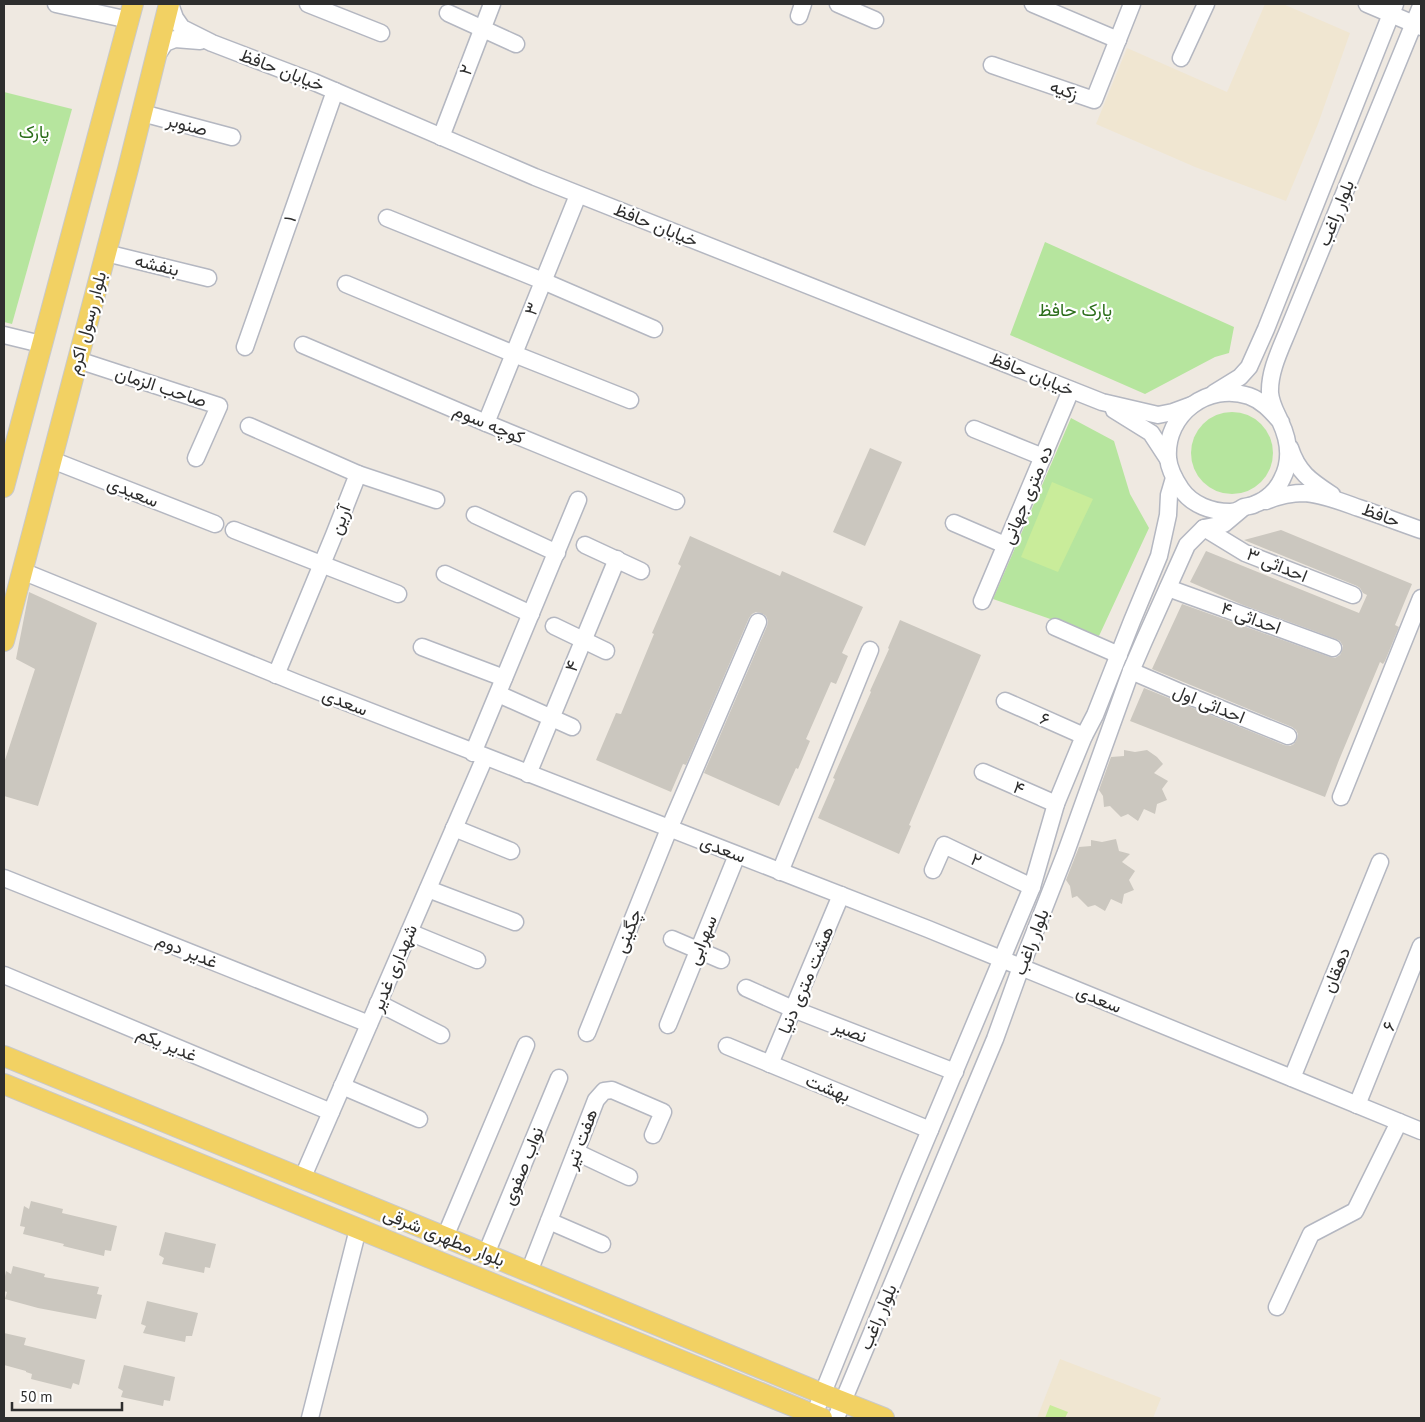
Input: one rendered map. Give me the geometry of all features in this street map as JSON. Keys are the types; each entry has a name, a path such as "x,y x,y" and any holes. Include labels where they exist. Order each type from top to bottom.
{"main road":[{"name":"بلوار رسول اکرم","path":"5,636 170,4"},
{"path":"4,487 131,12"},
{"name":"بلوار مطهری شرقی","path":"4,1056 822,1394 839,1410 884,1418"},
{"name":"بلوار مطهری شرقی","path":"4,1084 818,1416"}],"street":[{"path":"56,4 131,12"},
{"path":"170,4 175,18 182,28 212,43"},
{"path":"308,4 381,33"},
{"name":"۲","path":"441,137 492,4"},
{"path":"838,4 875,20"},
{"path":"1033,4 1118,40"},
{"name":"زکیه","path":"992,64 1094,100 1132,4"},
{"path":"1181,58 1206,4"},
{"path":"1367,4 1393,8 1418,25"},
{"name":"بلوار راغب","path":"1281,422 1272,404 1270,392 1271,376 1418,25 1421,6"},
{"name":"بلوار راغب","path":"1212,394 1240,377 1250,367 1393,8"},
{"path":"448,13 516,44"},
{"path":"156,57 165,43 175,39 212,43"},
{"name":"خیابان حافظ","path":"212,43 335,91 578,195 1102,402 1158,415 1192,405"},
{"name":"۱","path":"246,347 335,91"},
{"name":"صنوبر","path":"142,113 232,138"},
{"name":"۳","path":"486,423 578,195"},
{"path":"387,218 543,281 654,330"},
{"name":"بنفشه","path":"106,253 208,278"},
{"path":"346,284 630,400"},
{"path":"4,335 41,344"},
{"name":"کوچه سوم","path":"303,345 676,501"},
{"name":"صاحب الزمان","path":"78,360 219,406 196,458"},
{"name":"ده متری جهانی","path":"982,601 1071,390"},
{"path":"1230,392 1250,396 1268,407 1281,422 1288,441 1288,462 1282,480 1271,495 1237,512 1218,512 1200,506 1185,494 1174,478 1168,459 1170,438 1178,420 1192,405 1212,394 1230,392"},
{"name":"خیابان حافظ","path":"1102,402 1151,433 1168,459"},
{"path":"249,426 358,474 436,500"},
{"path":"974,429 1043,457"},
{"name":"حافظ","path":"1288,441 1297,465 1308,479 1340,501"},
{"name":"سعیدی","path":"52,460 215,524"},
{"name":"آرین","path":"276,675 358,474"},
{"name":"بلوار راغب","path":"818,1416 822,1394 1032,887 1056,804 1084,736 1095,715 1159,556 1168,515 1169,495 1174,478"},
{"name":"حافظ","path":"1250,506 1279,496 1305,493 1340,501 1421,530"},
{"name":"شهداری غدیر","path":"302,1179 454,828 504,678 578,500"},
{"name":"بلوار راغب","path":"839,1410 996,1039 1021,967 1132,671 1187,545 1204,528 1224,524 1250,506"},
{"path":"475,515 557,552"},
{"path":"954,523 1006,545"},
{"name":"احداثی ۳","path":"1204,528 1245,552 1353,596"},
{"path":"234,530 398,594"},
{"path":"585,545 641,571"},
{"name":"۴","path":"528,774 617,559"},
{"name":"سعدی","path":"22,571 276,675 1002,959 1399,1122 1420,1127"},
{"path":"445,574 531,614"},
{"name":"احداثی ۴","path":"1168,588 1334,648"},
{"path":"1341,797 1421,598"},
{"name":"چگینی","path":"587,1033 669,829 758,622"},
{"path":"554,626 606,651"},
{"path":"1055,627 1119,655"},
{"path":"422,647 504,678"},
{"path":"780,872 870,650"},
{"name":"احداثی اول","path":"1132,671 1288,736"},
{"path":"505,697 572,727"},
{"name":"۶","path":"1006,701 1084,736"},
{"name":"۴","path":"983,772 1056,804"},
{"path":"454,828 511,851"},
{"name":"۲","path":"933,870 944,845 1032,887"},
{"name":"سهرابی","path":"668,1025 736,855"},
{"name":"دهقان","path":"1292,1078 1380,862"},
{"name":"غدیر دوم","path":"4,878 369,1024"},
{"path":"428,889 515,922"},
{"name":"هشت متری دنیا","path":"770,1064 841,895"},
{"path":"409,932 477,960"},
{"path":"672,939 721,960"},
{"name":"۶","path":"1357,1105 1421,946"},
{"name":"غدیر یکم","path":"4,975 331,1112"},
{"name":"نصیر","path":"746,988 793,1009 955,1072"},
{"path":"378,1003 441,1035"},
{"path":"445,1237 526,1045"},
{"name":"بهشت","path":"727,1046 930,1130"},
{"name":"نواب صفوی","path":"486,1254 559,1078"},
{"path":"342,1086 419,1119"},
{"name":"هفت تیر","path":"529,1272 596,1100 604,1092 612,1090 664,1112 653,1135"},
{"path":"1277,1307 1311,1234 1355,1211 1399,1122"},
{"path":"576,1152 629,1177"},
{"path":"549,1221 602,1244"},
{"path":"310,1418 358,1229"}],"shaded area":[{"path":"1265,4 1283,4 1350,33 1318,124 1286,201 1195,167 1096,124 1127,48 1227,92"},
{"path":"1060,1359 1161,1398 1153,1418 1037,1418"}],"green space":[{"name":"پارک","path":"4,92 72,109 12,324 4,322"},
{"name":"پارک حافظ","path":"1045,242 1234,327 1229,353 1215,357 1145,394 1010,335"},
{"path":"1232,412 1248,415 1261,424 1270,437 1273,453 1270,469 1261,482 1248,491 1232,494 1216,491 1203,482 1194,469 1191,453 1194,437 1203,424 1216,415"},
{"path":"1071,418 1114,441 1130,494 1149,528 1099,636 993,599"},
{"path":"1052,482 1093,499 1058,572 1021,557"},
{"path":"1050,1405 1068,1412 1065,1418 1045,1418"}],"building":[{"path":"870,448 902,462 865,546 833,532"},
{"path":"1281,530 1412,584 1395,625 1399,627 1385,661 1383,664 1380,662 1325,797 1130,721 1144,688 1284,745 1290,746 1294,744 1298,734 1292,727 1152,669 1182,604 1330,657 1335,658 1340,655 1343,646 1336,639 1243,605 1190,582 1206,551 1359,613 1367,595 1357,586 1244,540"},
{"path":"690,536 780,576 782,571 863,607 842,653 848,656 836,684 831,682 806,739 810,741 779,806 704,773 767,626 766,616 761,613 756,612 749,618 686,765 683,764 671,792 596,760 616,713 621,714 654,634 652,633 681,566 678,564"},
{"path":"29,592 97,623 38,806 4,796 4,763 35,669 16,659"},
{"path":"900,620 981,655 909,825 911,826 899,854 818,818"},
{"path":"1124,750 1135,752 1147,750 1157,757 1163,764 1154,773 1168,781 1162,789 1167,800 1157,804 1155,814 1144,809 1138,821 1128,814 1121,817 1110,806 1104,807 1103,796 1099,790 1111,757 1124,756"},
{"path":"1116,839 1119,851 1130,854 1122,862 1135,871 1129,880 1134,890 1124,894 1122,904 1111,899 1105,911 1095,905 1088,907 1077,896 1072,898 1070,886 1066,880 1079,847 1091,846 1091,840 1102,842"},
{"path":"31,1201 63,1209 62,1213 117,1226 111,1251 105,1250 104,1256 23,1234 25,1227 20,1226 24,1206 29,1209"},
{"path":"165,1232 216,1244 210,1268 205,1267 204,1273 162,1264 164,1258 159,1255"},
{"path":"13,1266 45,1274 44,1277 99,1287 97,1294 102,1295 96,1319 38,1308 5,1299 7,1292 4,1291 6,1271 11,1274"},
{"path":"147,1301 198,1313 192,1336 186,1336 185,1342 143,1333 146,1326 141,1324"},
{"path":"4,1333 26,1338 24,1345 85,1360 79,1385 73,1383 71,1389 31,1379 32,1374 4,1365"},
{"path":"124,1365 175,1377 170,1401 164,1400 163,1406 121,1397 123,1391 118,1388"}]}
